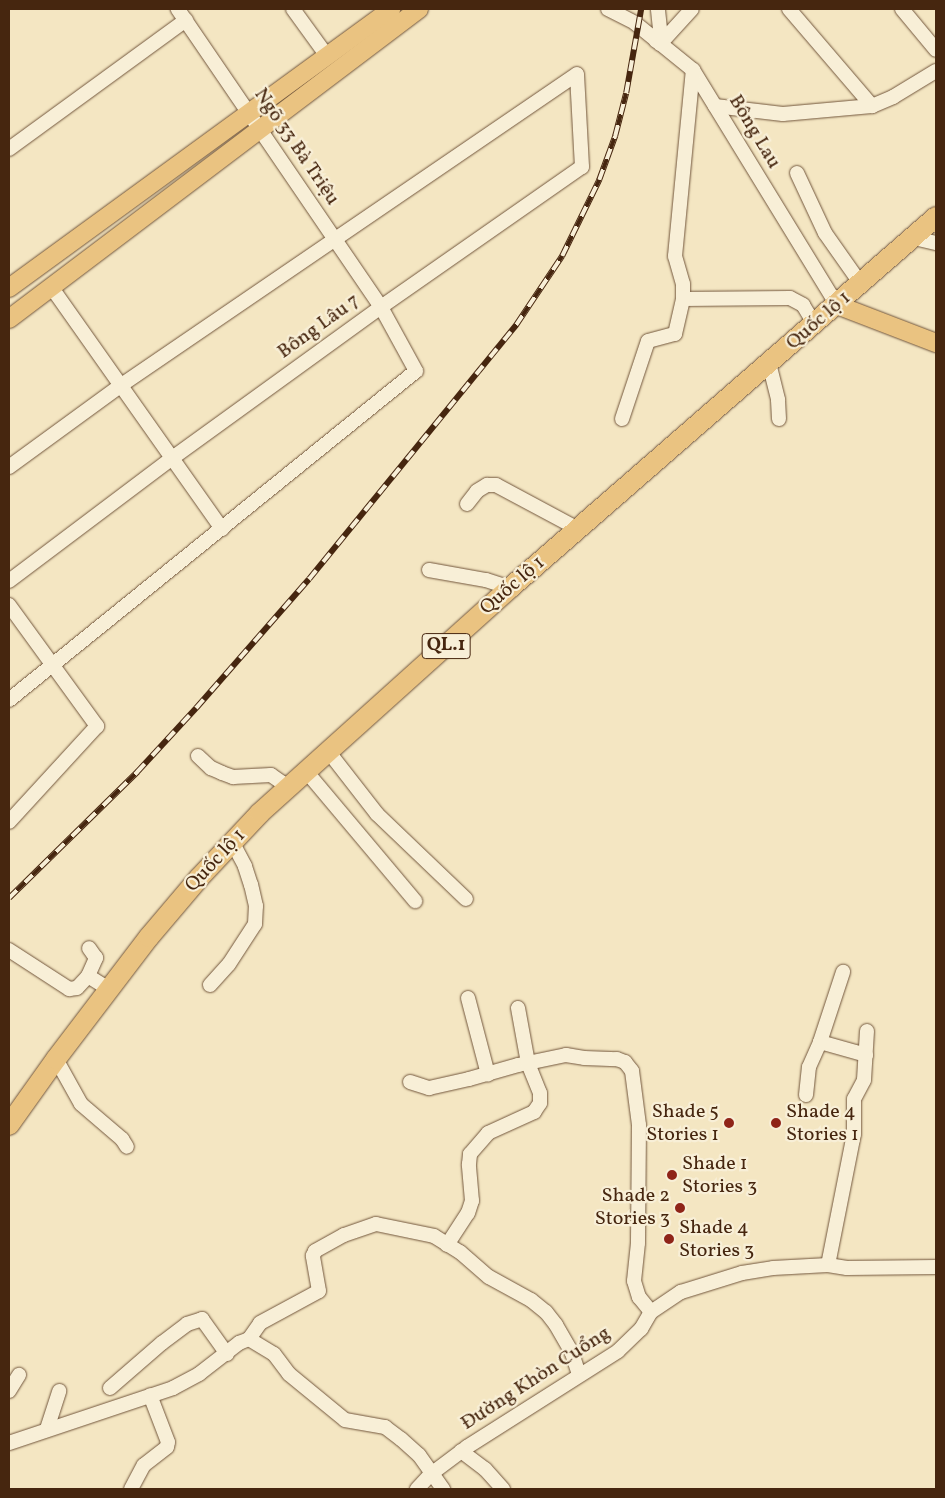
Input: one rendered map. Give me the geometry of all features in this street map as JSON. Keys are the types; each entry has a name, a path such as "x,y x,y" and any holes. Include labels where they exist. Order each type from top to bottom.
{"highway":[{"name":"Quốc lộ 1","path":"9,1126 56,1059 109,989 199,878 288,787 510,588 815,325 936,217"}],"main road":[{"path":"9,288 391,9"},
{"path":"9,319 418,9"},
{"path":"837,305 936,344"}],"street":[{"path":"293,9 327,56"},
{"name":"Bông Lau","path":"608,9 635,23 693,70 837,305"},
{"path":"658,9 660,30 658,43"},
{"path":"658,43 692,9"},
{"path":"789,9 872,106"},
{"path":"902,9 936,50"},
{"path":"9,149 182,14"},
{"name":"Ngõ 33 Bà Triệu","path":"182,14 249,112 259,131 381,307 416,371 222,529"},
{"path":"622,419 648,341 675,334 683,300 682,284 675,256 693,70"},
{"path":"715,106 783,114 872,106 893,97 936,71"},
{"name":"Bông Lâu 7","path":"9,581 171,459 381,307 582,166 577,74 334,239"},
{"path":"797,173 825,233 861,284"},
{"path":"914,238 936,243"},
{"path":"9,467 120,386 334,239"},
{"path":"9,700 222,529 52,288"},
{"path":"683,300 790,298 803,305 815,325"},
{"path":"769,363 778,400 779,419"},
{"path":"467,504 477,491 487,485 496,485 578,529"},
{"path":"429,570 486,580 510,588"},
{"path":"9,606 97,726 9,822"},
{"path":"328,751 377,814 466,899"},
{"path":"198,756 210,768 233,777 271,775 288,787"},
{"path":"306,771 415,902"},
{"path":"210,985 238,952 255,924 256,906 251,885 245,866 233,843"},
{"path":"9,950 69,989 77,988 88,976 96,958 88,948"},
{"path":"806,1095 809,1067 820,1042 844,972"},
{"path":"88,976 109,989"},
{"path":"468,998 488,1074"},
{"path":"447,1245 468,1213 472,1201 470,1154 488,1134 534,1112 540,1103 540,1093 528,1063 518,1008"},
{"path":"828,1265 854,1134 854,1099 864,1080 867,1031"},
{"path":"820,1042 866,1055"},
{"path":"410,1082 429,1088 566,1055 584,1058 617,1059 625,1062 632,1071 639,1125 638,1243 634,1281 639,1297 651,1312"},
{"path":"56,1059 81,1104 122,1139 127,1147"},
{"path":"9,1443 174,1388 199,1374 239,1343 249,1339 260,1323 319,1291 313,1256 315,1251 344,1235 376,1224 434,1236 460,1252 489,1277 531,1300 546,1312 572,1353 579,1375"},
{"name":"Đường Khòn Cuổng","path":"417,1489 431,1474 461,1451 629,1342 651,1312 681,1292 742,1273 782,1268 828,1265 847,1268 936,1268"},
{"path":"110,1388 187,1324 202,1319 227,1354"},
{"path":"249,1339 274,1354 289,1374 345,1420 385,1428 401,1439 419,1456 443,1489"},
{"path":"9,1391 18,1375"},
{"path":"47,1429 59,1391"},
{"path":"132,1489 144,1465 168,1447 168,1442 150,1396"},
{"path":"461,1451 485,1469 503,1489"}],"railway":[{"path":"9,898 137,772 196,708 309,579 516,325 562,256 599,180 615,136 626,93 641,9"}],"place":[{"name":"Shade 5 Stories 1","path":"729,1123"},
{"name":"Shade 4 Stories 1","path":"776,1123"},
{"name":"Shade 1 Stories 3","path":"672,1175"},
{"name":"Shade 2 Stories 3","path":"680,1208"},
{"name":"Shade 4 Stories 3","path":"669,1239"}]}
